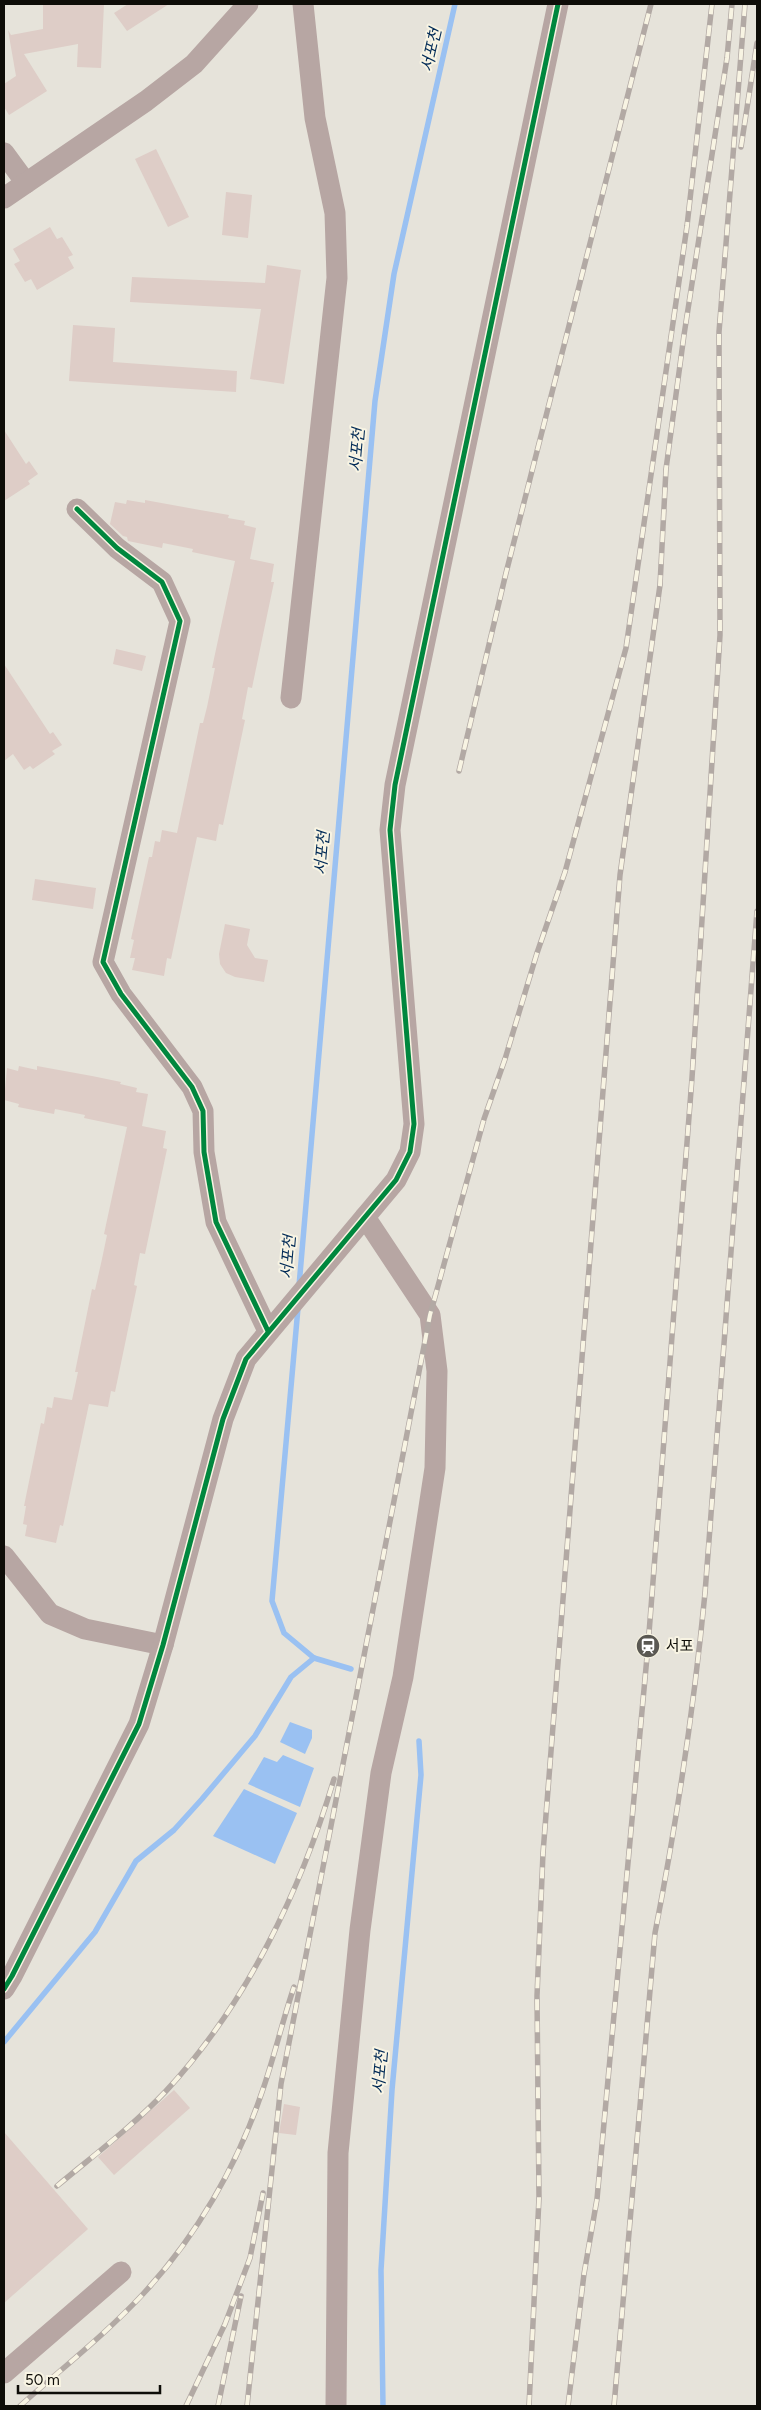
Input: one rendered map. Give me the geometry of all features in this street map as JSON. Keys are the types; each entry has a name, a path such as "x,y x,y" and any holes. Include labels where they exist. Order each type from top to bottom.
{"street":[{"path":"4,198 146,101 194,64 248,4"},
{"path":"291,698 338,278 335,214 315,118 303,4"},
{"path":"7,1979 139,1724 163,1645 223,1420 246,1359 396,1180 410,1152 414,1124 390,830 395,785 558,4"},
{"path":"4,153 26,183"},
{"path":"77,510 117,548 162,582 180,621 103,962 121,994 192,1087 203,1111 204,1152 216,1222 274,1324"},
{"path":"336,2406 338,2153 360,1930 381,1773 403,1678 435,1468 437,1371 430,1315 365,1217"},
{"path":"4,1556 50,1614 85,1629 163,1645"},
{"path":"4,2374 121,2272"}],"water":[{"path":"290,1722 312,1730 312,1738 305,1754 280,1742"},
{"path":"283,1755 314,1768 300,1807 248,1784 264,1757 277,1762"},
{"path":"244,1789 297,1813 275,1864 213,1836"}],"building":[{"path":"43,4 104,4 101,68 77,67 78,44 24,54 47,91 9,115 4,107 4,84 16,76 8,30 11,35 43,29"},
{"path":"128,4 169,4 127,31 114,13"},
{"path":"156,149 189,217 168,227 135,159"},
{"path":"226,192 252,195 248,238 222,235"},
{"path":"50,227 57,239 62,237 73,255 68,257 74,268 37,290 31,279 25,282 14,264 20,261 13,249"},
{"path":"267,265 301,270 284,384 250,379 261,309 130,302 132,277 265,283"},
{"path":"73,325 115,328 113,362 237,371 236,392 69,381"},
{"path":"4,430 26,464 29,461 38,474 28,481 30,484 4,501"},
{"path":"127,500 145,503 145,500 229,515 228,518 245,521 244,525 256,528 250,559 274,564 271,582 274,582 252,688 248,687 242,719 245,720 223,825 219,824 216,841 197,837 171,959 167,958 164,976 132,970 135,958 130,958 134,940 131,939 149,857 152,857 155,841 160,842 162,830 177,833 200,723 203,723 207,707 215,668 212,668 235,561 192,552 193,549 163,543 162,548 128,541 127,537 123,536 110,524 115,502 126,504"},
{"path":"116,649 146,656 142,671 113,664"},
{"path":"4,664 50,734 53,732 62,745 52,751 55,754 33,769 30,766 24,770 13,754 4,761"},
{"path":"35,879 96,888 93,909 32,900"},
{"path":"225,924 250,929 247,945 255,958 268,960 264,982 235,977 226,973 220,964 219,954"},
{"path":"19,1066 37,1070 37,1066 92,1076 121,1082 120,1084 137,1088 136,1092 148,1094 142,1126 166,1131 163,1148 167,1149 145,1254 140,1253 134,1285 137,1286 115,1392 111,1391 108,1407 89,1404 63,1526 60,1525 56,1543 25,1536 27,1525 23,1524 26,1506 24,1506 41,1423 44,1424 47,1407 52,1408 54,1397 72,1400 78,1372 75,1372 92,1289 95,1290 102,1259 107,1235 104,1234 127,1127 84,1118 85,1115 55,1109 54,1114 18,1107 19,1104 4,1100 7,1068 18,1071"},
{"path":"174,2090 190,2108 114,2175 98,2157"},
{"path":"284,2104 300,2107 296,2135 279,2133"},
{"path":"4,2132 88,2229 4,2303"}],"waterway":[{"name":"서포천","path":"299,1286 375,401 394,274 455,4"},
{"name":"서포천","path":"298,1308 272,1601 284,1633 314,1658 351,1669"},
{"path":"4,2042 95,1932 136,1861 174,1830 202,1799 255,1736 291,1677 314,1658"},
{"name":"서포천","path":"383,2406 381,2270 392,2090 421,1775 419,1741"}],"railway":[{"path":"459,771 506,573 651,4"},
{"path":"247,2406 281,2084 430,1315 484,1119 565,872 626,648 687,226 712,4"},
{"path":"529,2406 539,2198 537,1996 543,1853 620,875 660,585 666,469 684,335 727,58 732,4"},
{"path":"568,2406 584,2274 597,2199 648,1646 692,1078 720,635 719,332 745,4"},
{"path":"741,147 757,43"},
{"path":"614,2406 655,1933 684,1763 705,1593 757,911"},
{"path":"57,2186 153,2104 195,2057 221,2022 246,1984 287,1904 321,1821 334,1779"},
{"path":"20,2406 129,2309 162,2272 197,2225 227,2173 252,2120 294,1987"},
{"path":"186,2406 225,2324 250,2258 263,2193"},
{"path":"218,2406 241,2296"}],"cycle path":[{"path":"4,1989 139,1724 163,1645 223,1419 246,1359 396,1180 410,1152 414,1124 390,830 395,785 558,4"},
{"path":"77,509 117,548 162,582 180,621 103,962 121,994 192,1087 203,1111 204,1152 216,1222 268,1331"}],"place":[{"name":"서포","path":"648,1646"}]}
